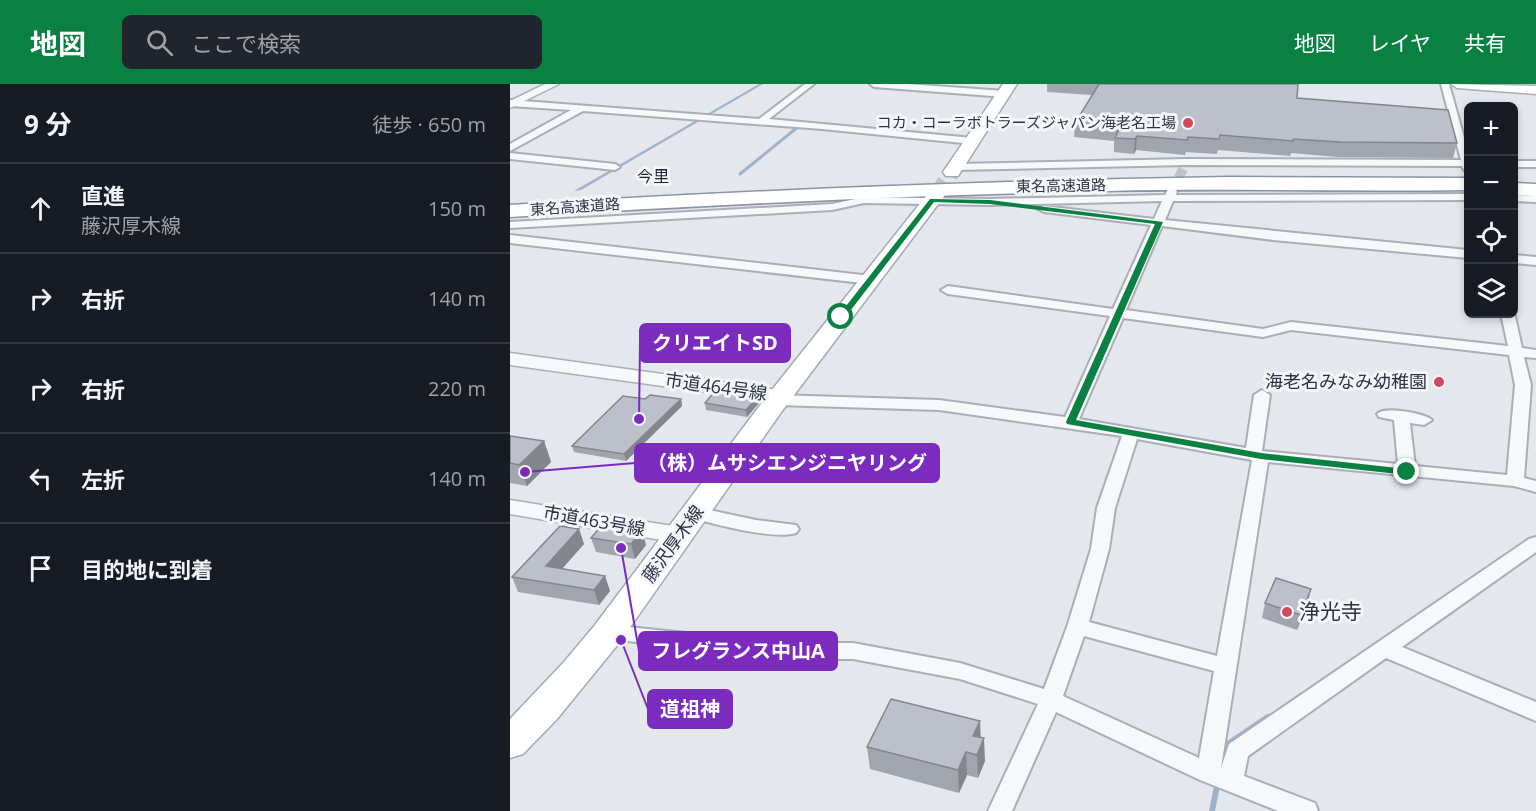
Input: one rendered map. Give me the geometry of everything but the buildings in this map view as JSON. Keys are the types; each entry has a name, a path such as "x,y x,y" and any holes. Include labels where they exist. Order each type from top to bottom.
{"highway":[{"name":"東名高速道路","path":"510,212 863,187 1170,174 1464,167"},
{"path":"1518,175 1536,176"},
{"name":"東名高速道路","path":"941,184 1464,186"},
{"path":"1518,187 1536,185"},
{"name":"東名高速道路","path":"510,200 757,186 863,187"},
{"path":"1518,188 1536,190"}],"main road":[{"path":"1457,84 1536,90"},
{"name":"藤沢厚木線","path":"510,743 548,707 609,633 778,398 871,279 973,141 1007,89"}],"street":[{"path":"512,104 554,84"},
{"path":"760,122 810,84"},
{"path":"874,84 1007,89"},
{"path":"1445,84 1465,156"},
{"path":"512,104 582,107 833,127 973,141"},
{"path":"510,148 582,107"},
{"path":"510,156 615,167"},
{"path":"1518,164 1536,164"},
{"path":"510,225 832,207 941,184 1185,165 1464,167"},
{"path":"941,184 990,202 1464,254"},
{"path":"990,202 1171,194 1464,197"},
{"path":"1070,422 1171,194"},
{"path":"1518,198 1536,199"},
{"path":"510,238 871,279"},
{"path":"1518,259 1536,261"},
{"path":"948,290 1269,334 1280,327 1292,326 1536,354"},
{"path":"1509,318 1523,385 1515,481"},
{"name":"市道464号線","path":"510,358 778,398"},
{"path":"1220,778 1226,666 1257,455 1262,395"},
{"path":"778,398 939,405 1070,422 1257,455 1407,472 1515,481 1536,487"},
{"path":"1385,414 1424,420"},
{"path":"1402,417 1407,472"},
{"path":"1000,811 1051,700 1077,627 1100,549 1106,508 1131,432"},
{"name":"市道463号線","path":"510,507 687,524"},
{"path":"687,524 790,529"},
{"path":"1220,778 1237,751 1536,543"},
{"path":"1077,627 1226,666"},
{"path":"609,633 782,651 860,652 960,670 1051,700 1220,778 1306,811"},
{"path":"1386,649 1536,712"}],"water":[{"path":"759,84 763,84 581,190 574,191"}],"waterway":[{"path":"740,174 799,126"},
{"path":"1223,765 1228,744 1268,717"},
{"path":"1212,811 1218,781"}],"tunnel":[{"path":"1172,191 1184,167"},
{"path":"936,195 952,172"}],"place":[{"name":"コカ・コーラボトラーズジャパン海老名工場","path":"1188,123"},
{"name":"海老名みなみ幼稚園","path":"1439,382"},
{"name":"クリエイトSD","path":"639,419"},
{"name":"（株）ムサシエンジニヤリング","path":"525,472"},
{"name":"フレグランス中山A","path":"621,548"},
{"name":"浄光寺","path":"1287,612"},
{"name":"道祖神","path":"621,640"}],"district":[{"name":"今里","path":"653,176"}],"route":[{"path":"841,317 932,200 990,202 1160,222 1070,422 1261,456 1407,472"}]}
